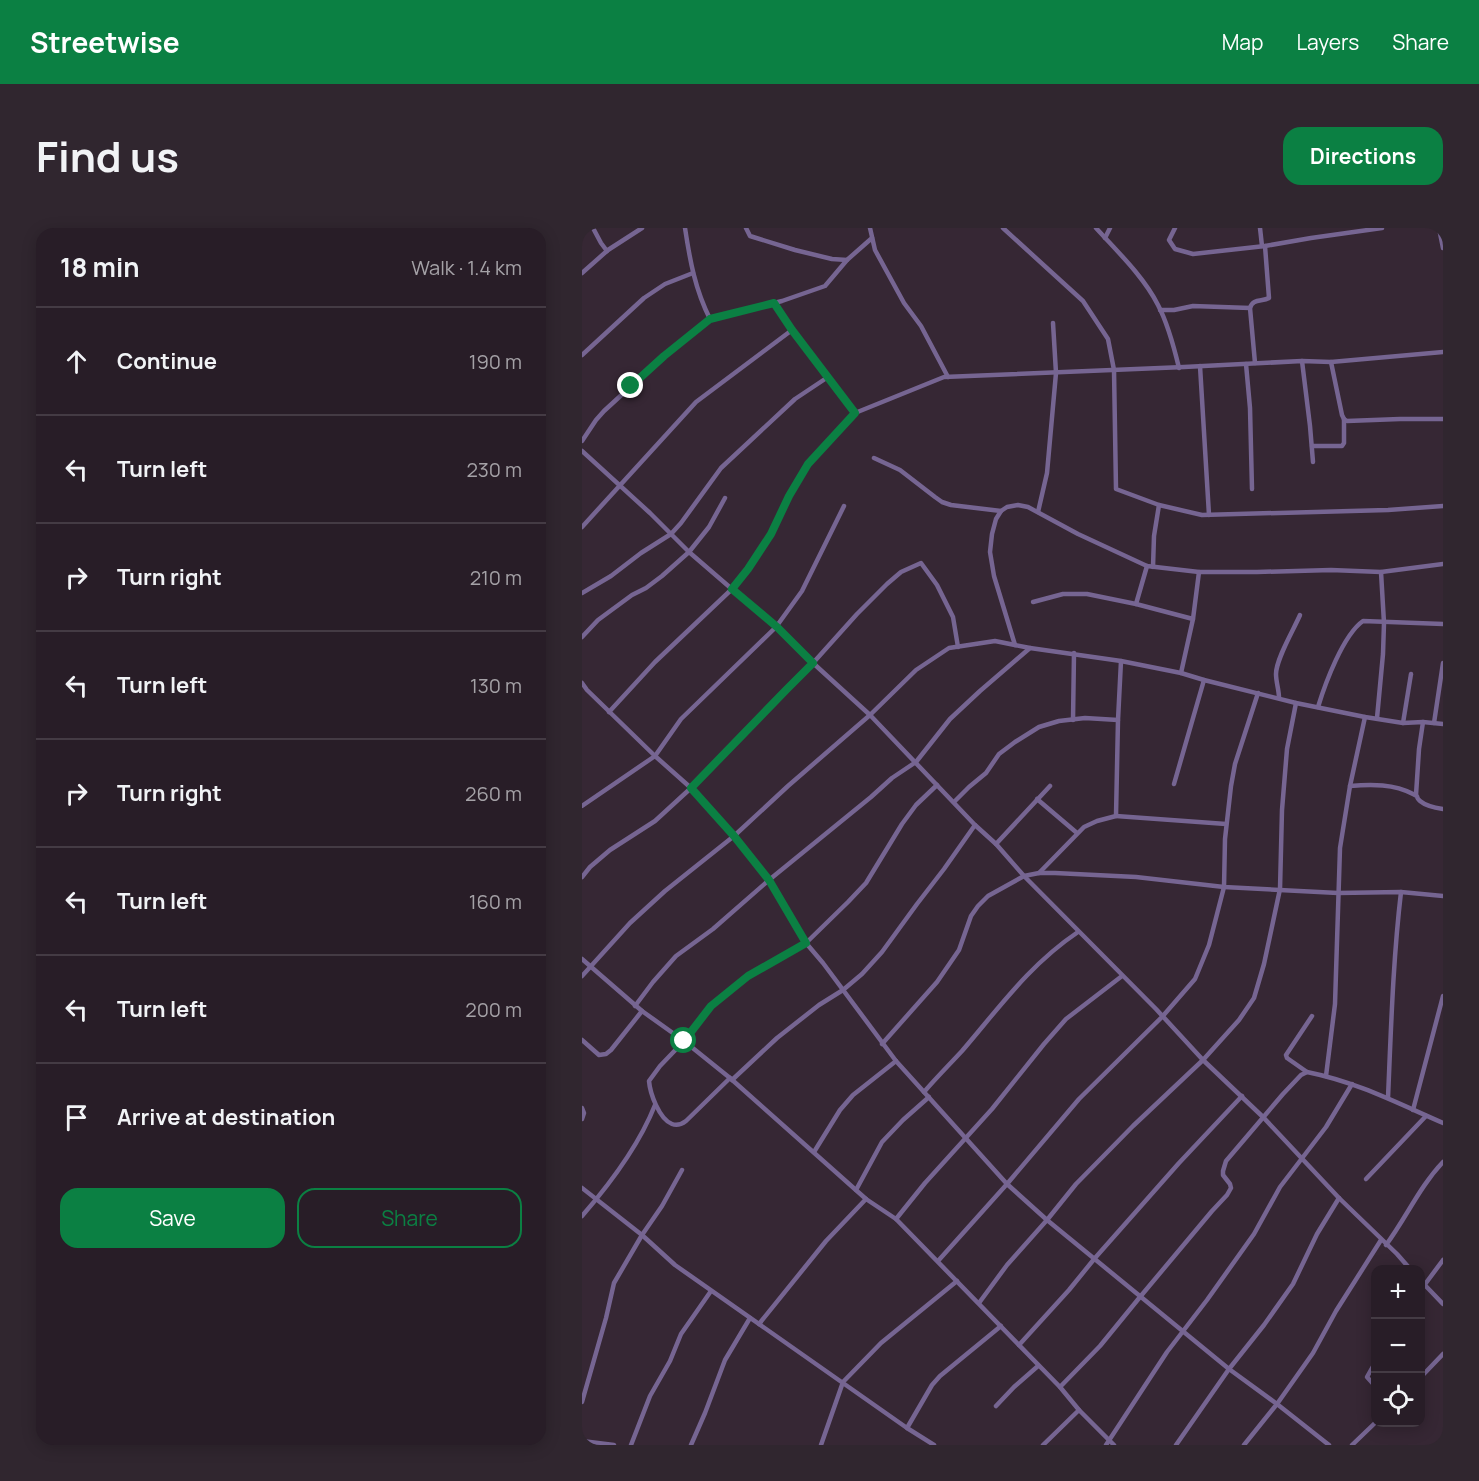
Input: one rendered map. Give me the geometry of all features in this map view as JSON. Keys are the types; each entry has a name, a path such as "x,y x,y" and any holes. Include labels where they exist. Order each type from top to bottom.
{"street":[{"path":"593,228 607,251"},
{"path":"582,273 607,251 642,228"},
{"path":"685,228 691,266 710,319"},
{"path":"746,228 750,236 832,259 847,260"},
{"path":"870,228 875,250 903,303 921,326 948,377"},
{"path":"1004,228 1083,302 1108,339 1113,370 1116,489 1159,506 1202,515 1388,510 1443,506"},
{"path":"1096,228 1144,283 1160,310 1179,368"},
{"path":"1105,238 1110,228"},
{"path":"1175,228 1169,240 1175,249 1193,254 1264,246 1349,230 1382,228"},
{"path":"1256,363 1250,308 1255,301 1269,298 1260,228"},
{"path":"1439,228 1443,248"},
{"path":"582,441 604,411 664,356 710,319 774,303 825,286 847,260 872,238"},
{"path":"582,355 644,298 665,284 693,273"},
{"path":"774,303 855,413"},
{"path":"1160,310 1193,306 1250,308"},
{"path":"1038,512 1047,472 1056,373 1053,323"},
{"path":"582,527 696,402 792,330"},
{"path":"609,712 655,662 732,589 771,534 789,496 808,464 855,413 944,377 1302,361 1331,362 1443,351"},
{"path":"1302,361 1313,462"},
{"path":"1312,446 1342,447 1344,445 1344,419 1331,362"},
{"path":"1246,364 1250,408 1252,489"},
{"path":"1200,366 1209,515"},
{"path":"582,593 671,534 721,468 795,399 828,377"},
{"path":"1344,419 1347,421 1443,419"},
{"path":"582,451 689,552 777,627 870,715 1078,932 1407,1265"},
{"path":"874,458 900,470 942,502 1001,511"},
{"path":"582,637 597,620 646,588 689,552 709,527 725,498"},
{"path":"1015,645 994,576 990,552 996,519 1007,507 1018,505 1028,507 1078,534 1150,566 1199,572 1331,570 1381,572 1443,564"},
{"path":"582,806 655,756 681,719 777,627 802,591 844,506"},
{"path":"1136,604 1150,566 1159,506"},
{"path":"582,877 610,850 655,821 691,788 813,663 857,614 901,573 921,563 937,585 953,617 958,647"},
{"path":"1181,673 1193,620 1199,572"},
{"path":"1377,718 1384,623 1381,572"},
{"path":"1033,602 1063,594 1078,593 1136,604 1193,620"},
{"path":"1279,698 1277,665 1300,615"},
{"path":"1318,707 1323,689 1341,651 1357,625 1363,621 1443,624"},
{"path":"582,976 630,923 665,891 734,836 870,715 916,670 949,648 995,640 1181,673 1296,703 1365,717 1403,723 1443,724"},
{"path":"635,1006 676,956 713,929 892,778 916,762 950,719 1030,648"},
{"path":"1073,720 1074,653"},
{"path":"1116,816 1121,661"},
{"path":"1434,723 1443,663"},
{"path":"1403,723 1411,674"},
{"path":"1174,784 1204,680"},
{"path":"582,683 609,712 691,788 734,836 769,880 806,943 882,1044 1007,1184 1140,1297 1229,1369 1329,1445"},
{"path":"582,695 587,690"},
{"path":"938,1261 1079,1099 1162,1017 1195,979 1209,945 1224,887 1226,824 1235,764 1258,693"},
{"path":"979,1303 1007,1265 1076,1184 1203,1060 1239,1020 1254,998 1264,964 1280,889 1282,810 1287,749 1296,703"},
{"path":"1326,1076 1335,1004 1340,848 1365,717"},
{"path":"954,802 986,773 999,754 1039,727 1059,721 1085,718 1118,720"},
{"path":"1423,722 1416,795 1420,801 1443,809"},
{"path":"1350,786 1377,784 1416,795"},
{"path":"937,785 916,805 902,824 866,883 806,943 748,976 711,1006 684,1041 660,1066 649,1081 655,1105 666,1120 672,1125 682,1124 777,1038 862,974 882,952 975,825"},
{"path":"996,844 1050,786"},
{"path":"1037,800 1077,833"},
{"path":"1040,873 1077,833 1096,820 1116,816 1226,824"},
{"path":"882,1044 937,982 959,950 971,916 978,906 988,896 1024,876 1040,873 1136,877 1224,887 1338,893 1401,892 1443,896"},
{"path":"1388,1098 1390,1016 1401,892"},
{"path":"924,1092 962,1051 1013,989 1063,942 1078,932"},
{"path":"582,959 635,1006 684,1041 768,1110 866,1199 896,1219 1060,1387 1107,1443 1114,1445"},
{"path":"896,1219 1066,1019 1122,976"},
{"path":"1413,1110 1443,996"},
{"path":"582,1040 599,1055 606,1054 642,1011"},
{"path":"1312,1016 1286,1055 1287,1058 1307,1072 1352,1084 1443,1123"},
{"path":"814,1152 840,1110 861,1088 896,1061"},
{"path":"1060,1387 1101,1346 1227,1195 1230,1184 1223,1175 1224,1165 1300,1075 1307,1072"},
{"path":"1107,1443 1167,1352 1254,1234 1280,1187 1326,1127 1352,1084"},
{"path":"1019,1345 1179,1163 1242,1096"},
{"path":"856,1190 882,1142 928,1097"},
{"path":"582,1216 620,1166 655,1105"},
{"path":"582,1108 584,1113 582,1119"},
{"path":"1366,1179 1426,1116"},
{"path":"1386,1245 1428,1180 1443,1162"},
{"path":"582,1402 614,1283 682,1170"},
{"path":"582,1188 642,1235 675,1265 934,1445"},
{"path":"1176,1445 1229,1369 1293,1284 1317,1234 1339,1198"},
{"path":"759,1324 826,1241 866,1199"},
{"path":"1244,1445 1277,1404 1313,1353 1336,1311 1381,1240"},
{"path":"1443,1260 1425,1285 1443,1304"},
{"path":"821,1445 843,1382 881,1343 957,1281"},
{"path":"631,1445 650,1396 670,1361 681,1334 711,1291"},
{"path":"691,1445 725,1360 750,1318"},
{"path":"907,1428 939,1376 1002,1326"},
{"path":"1425,1373 1443,1354"},
{"path":"996,1406 1038,1366"},
{"path":"1043,1445 1079,1410"},
{"path":"1352,1445 1371,1427"},
{"path":"582,1441 614,1445"}],"route":[{"path":"631,386 710,319 774,303 855,413 808,464 789,496 771,534 732,589 777,627 813,663 691,788 769,880 806,943 748,976 711,1006 684,1041"}]}
